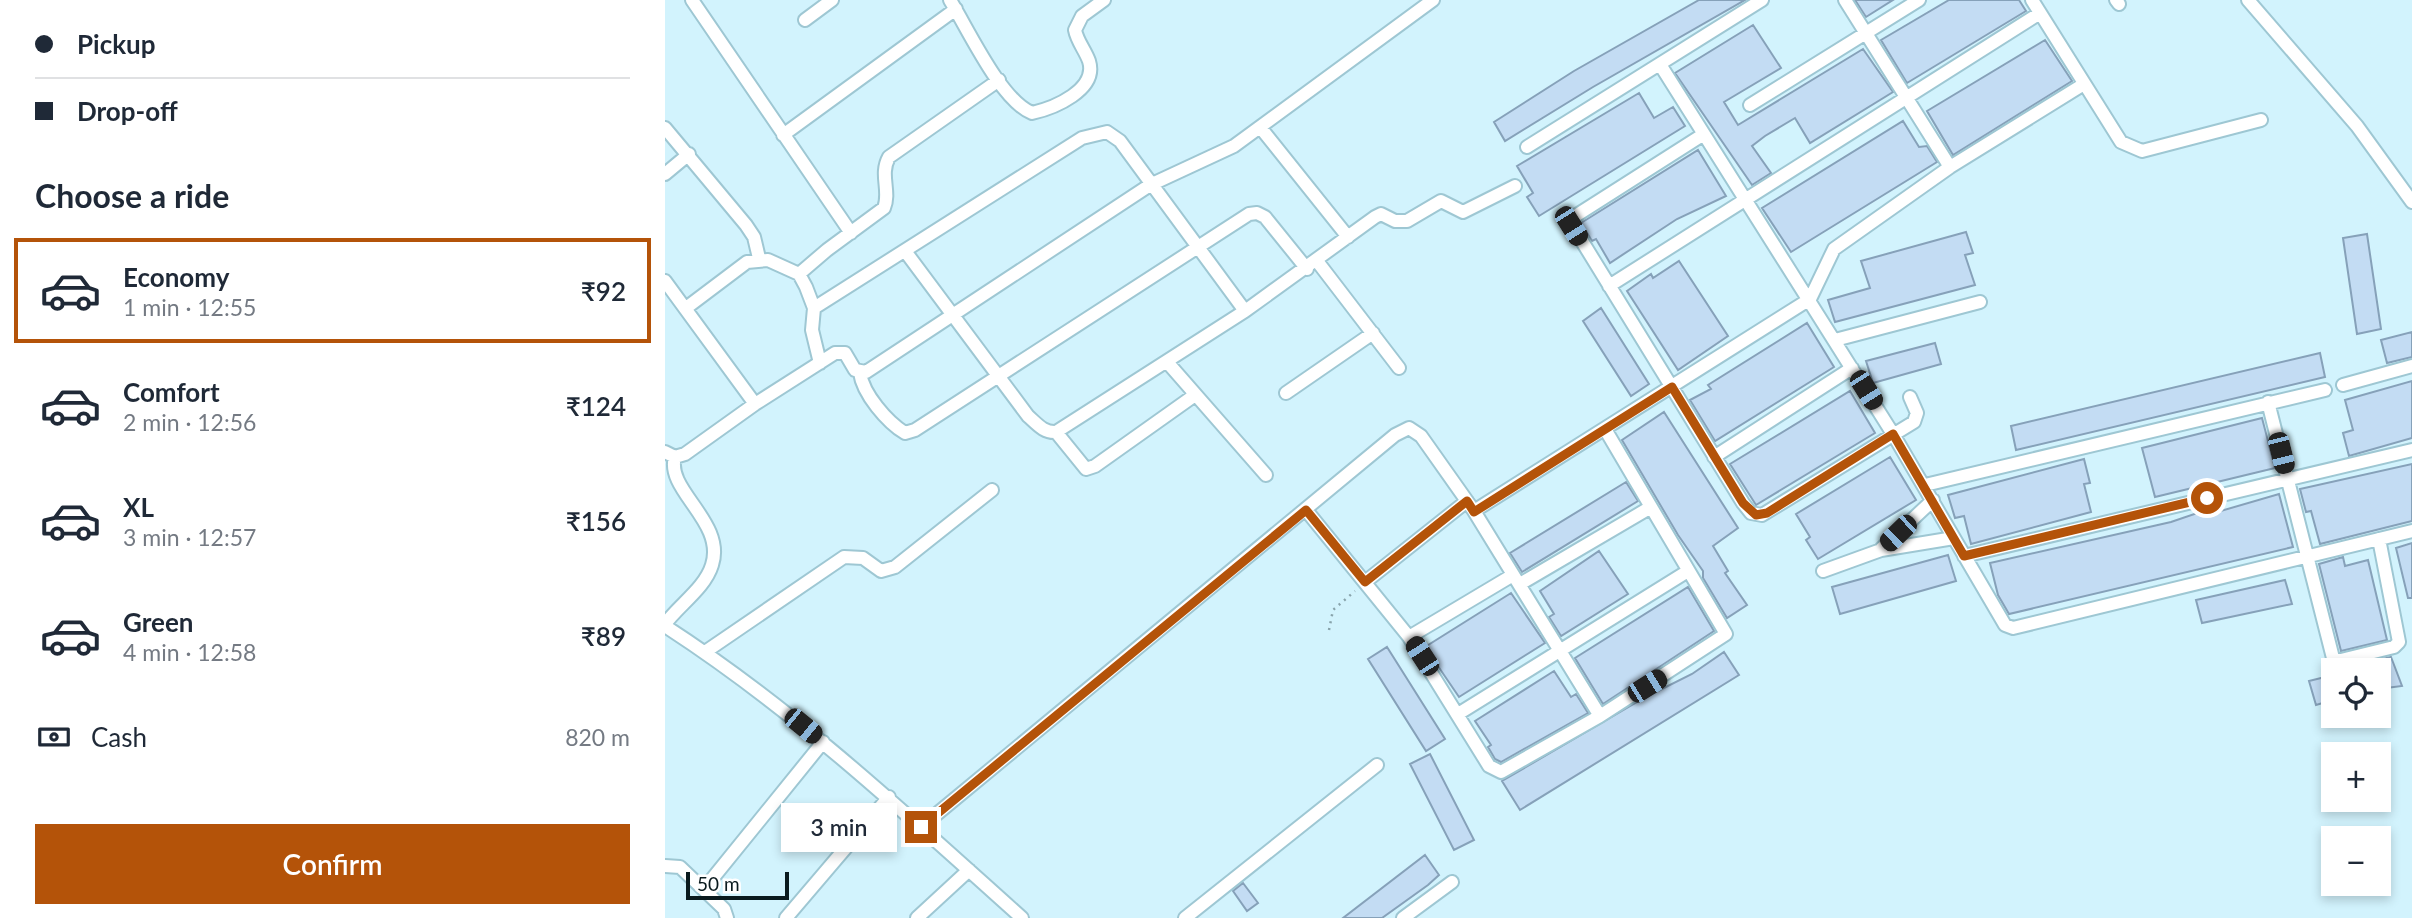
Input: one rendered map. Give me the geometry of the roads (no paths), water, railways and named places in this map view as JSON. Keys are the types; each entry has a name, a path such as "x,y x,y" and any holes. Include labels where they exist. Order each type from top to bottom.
{"street":[{"path":"692,0 851,233"},
{"path":"805,20 832,0"},
{"path":"783,135 953,5 999,80 1023,109 1032,113 1055,105 1078,91 1087,81 1089,61 1076,37 1076,24 1104,0"},
{"path":"860,373 1150,185 1184,167 1219,155 1433,0"},
{"path":"1527,147 1661,66 1762,0"},
{"path":"1845,0 1950,167"},
{"path":"1750,105 1919,0"},
{"path":"2032,0 2120,142 2132,149 2142,151 2261,120"},
{"path":"2248,0 2357,126 2412,202"},
{"path":"1609,286 2040,13"},
{"path":"1661,66 1925,485 2000,618 2014,628 2412,531"},
{"path":"799,274 884,208 887,200 883,177 889,157 999,80"},
{"path":"1365,582 1470,506 1605,429 1809,299 1834,249 1950,167 2084,84"},
{"path":"1260,127 1348,237"},
{"path":"665,128 746,225 754,237 759,258"},
{"path":"814,308 1095,133 1108,132 1119,141 1245,311"},
{"path":"1704,134 1569,220 1751,513 1762,515 1917,419 1910,397"},
{"path":"665,174 689,154"},
{"path":"905,251 1028,416 1049,432 1056,432 1168,363 1312,265 1381,214 1395,221 1407,221 1441,201 1463,212 1515,186"},
{"path":"1016,916 889,797 823,742 764,694 665,625 705,579 713,565 714,551 711,533 674,471 670,455 685,454 755,404 840,352 860,373 867,390 895,427 905,433 915,430 1241,218 1257,213 1312,265 1373,333 1399,369"},
{"path":"686,308 729,273 759,258 799,274 814,308 811,330 820,363"},
{"path":"665,281 755,404"},
{"path":"1835,340 1980,302"},
{"path":"1286,393 1373,333"},
{"path":"1168,363 1266,475"},
{"path":"2343,384 2412,366"},
{"path":"1714,457 1853,368"},
{"path":"1925,485 2325,390"},
{"path":"1056,432 1086,469 1095,466 1195,395"},
{"path":"2268,402 2333,658 2341,660 2394,647 2400,639 2379,539"},
{"path":"921,827 1395,435 1409,428 1421,436 1470,506 1600,716"},
{"path":"1306,510 1409,637 1489,766 1501,772 1600,716 1726,634 1605,429"},
{"path":"1964,556 2412,450"},
{"path":"705,652 844,558 863,558 881,571 895,567 992,490"},
{"path":"1881,550 1933,500"},
{"path":"1409,637 1651,507"},
{"path":"1823,571 1881,550 1954,538"},
{"path":"1458,713 1688,571"},
{"path":"704,889 823,742"},
{"path":"1185,918 1377,765"},
{"path":"786,918 889,797"},
{"path":"665,866 680,867 728,917"},
{"path":"917,918 969,870"},
{"path":"1403,918 1452,883"}]}
